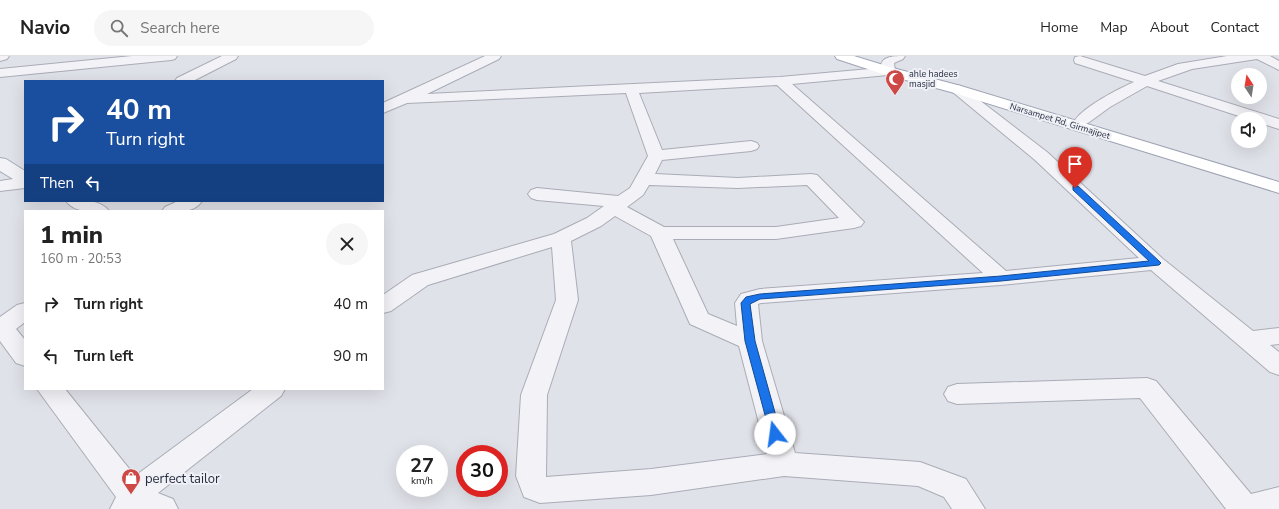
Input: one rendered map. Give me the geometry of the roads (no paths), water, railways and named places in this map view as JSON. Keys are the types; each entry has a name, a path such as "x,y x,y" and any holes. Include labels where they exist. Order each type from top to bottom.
{"main road":[{"name":"Narsampet Rd, Girmajipet","path":"841,56 891,63 956,89 1279,188"},
{"name":"Narsampet Rd, Girmajipet","path":"869,56 1279,178"}],"street":[{"path":"0,72 171,56"},
{"path":"184,80 232,56"},
{"path":"384,109 495,56"},
{"path":"1083,120 1096,109 1145,82 1183,67 1255,56"},
{"path":"1261,56 1279,66"},
{"path":"1080,60 1279,124"},
{"path":"404,99 780,81 891,63"},
{"path":"780,81 1001,278"},
{"path":"384,305 420,280 561,238 594,222 637,191 656,156 631,89"},
{"path":"956,89 1041,156 1156,263 1279,366"},
{"path":"656,156 751,146"},
{"path":"4,166 24,160"},
{"path":"4,166 24,178"},
{"path":"537,194 618,205 660,232 776,233 854,222 811,179 738,183 643,179"},
{"path":"0,186 24,183"},
{"path":"77,202 97,210"},
{"path":"174,210 191,202"},
{"path":"660,232 698,319 750,341"},
{"path":"561,238 567,300 534,394 531,476 535,488 540,490 651,482 784,464 920,474 939,480 955,488 969,509"},
{"path":"784,464 750,341 746,303 749,299 760,296 1001,278 1156,263"},
{"path":"24,311 1,328 24,356"},
{"path":"1249,340 1279,336"},
{"path":"957,394 1147,388 1245,509 1279,500"},
{"path":"51,390 129,502 162,509"},
{"path":"129,502 271,390"}],"place":[{"name":"ahle hadees masjid","path":"895,96"},
{"name":"perfect tailor","path":"131,495"}]}
